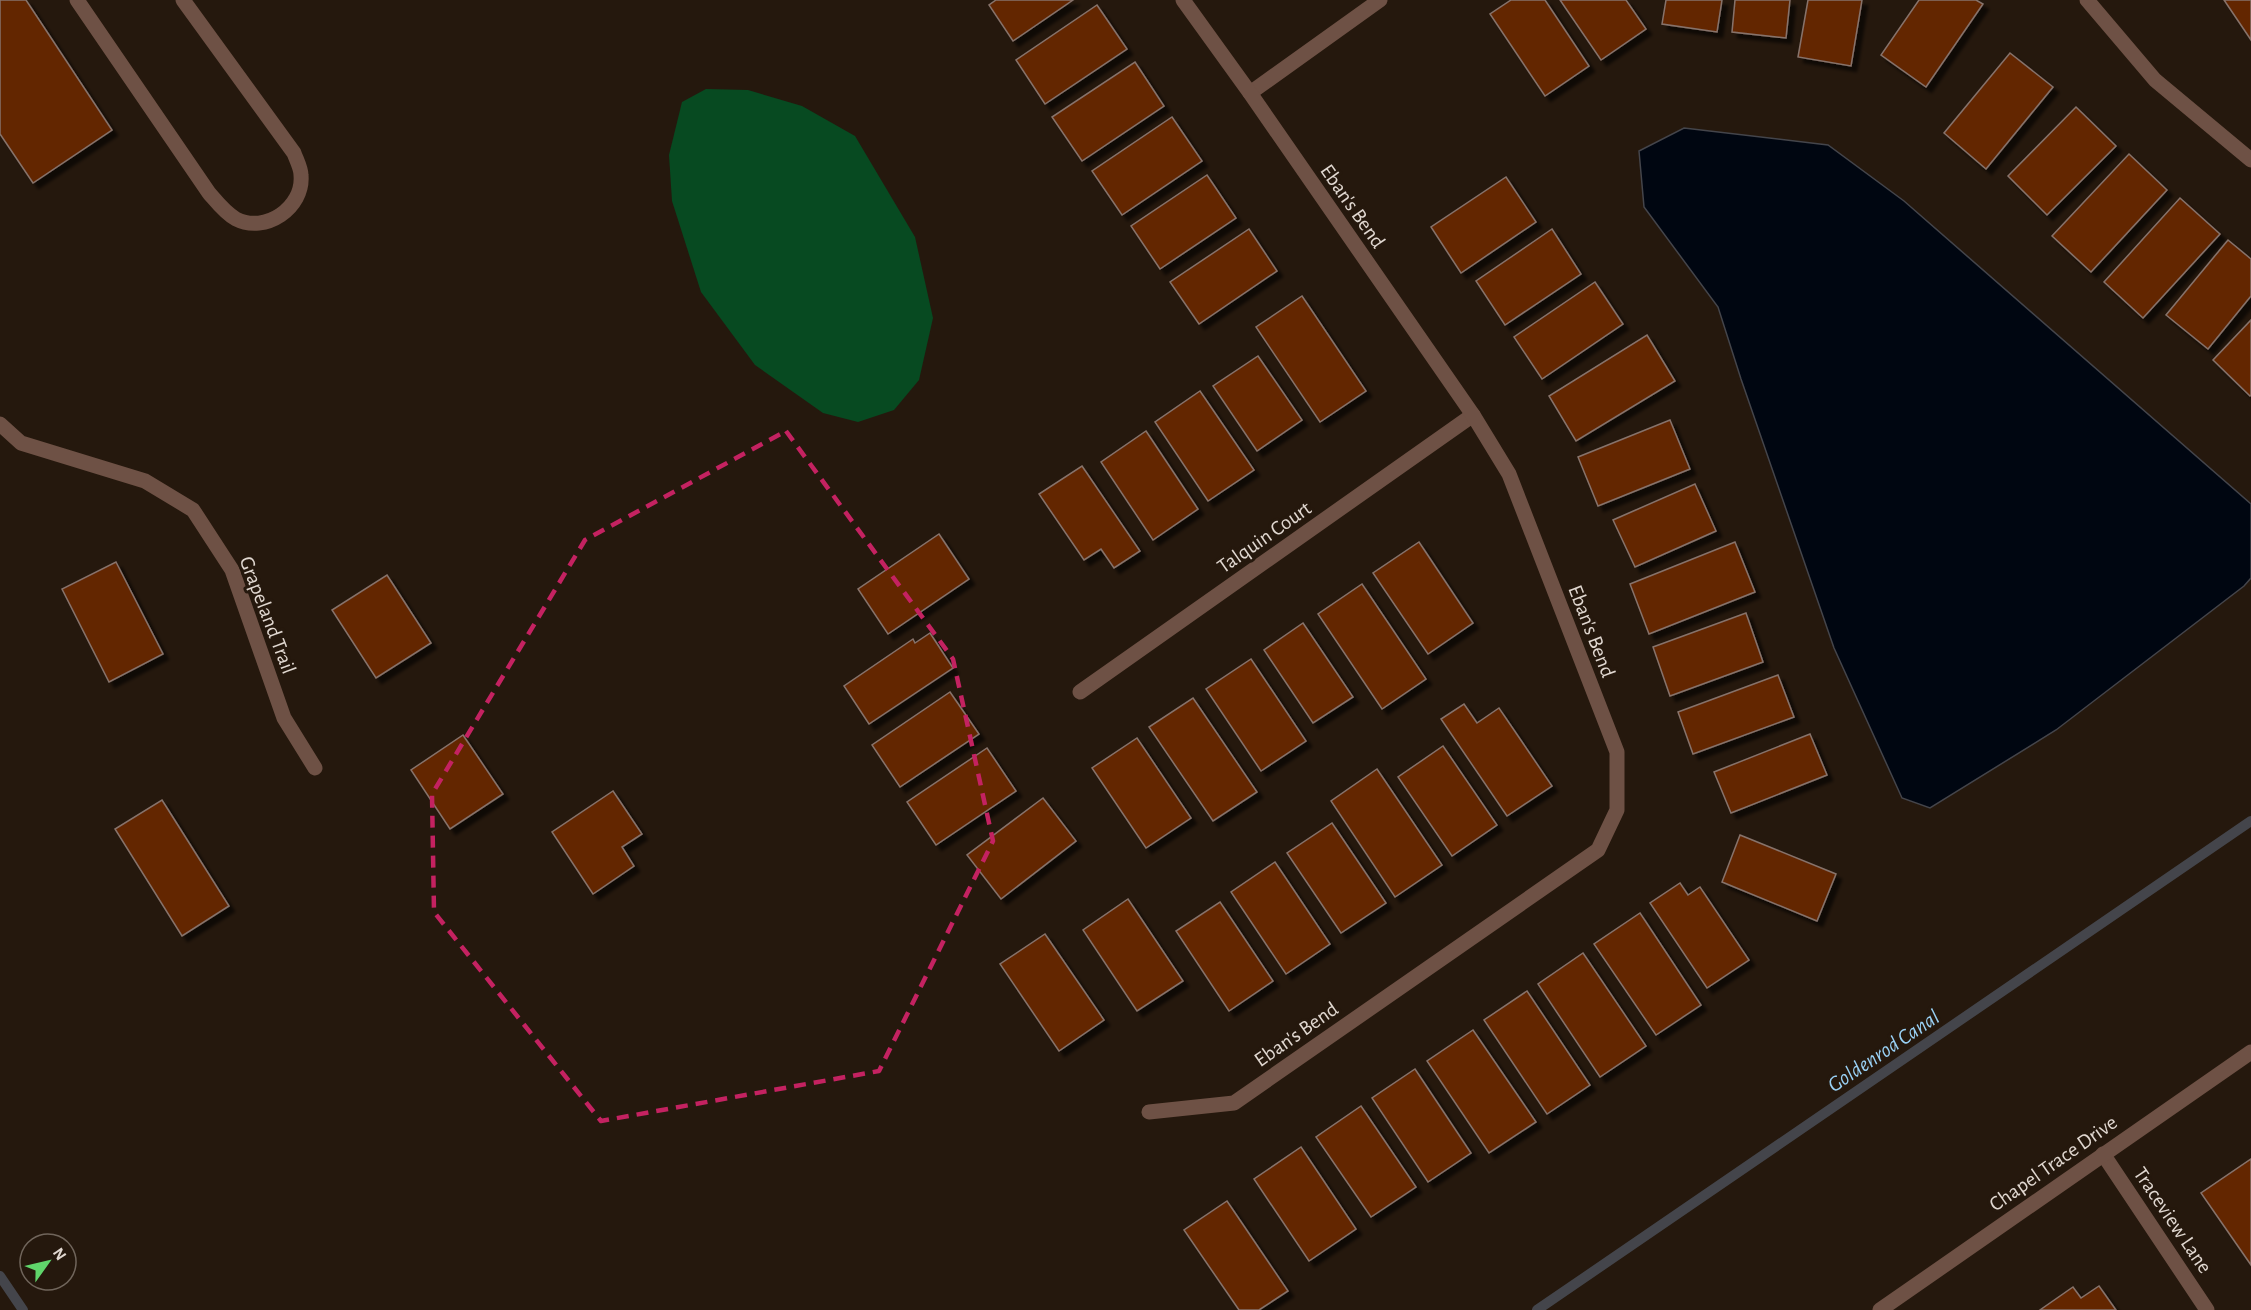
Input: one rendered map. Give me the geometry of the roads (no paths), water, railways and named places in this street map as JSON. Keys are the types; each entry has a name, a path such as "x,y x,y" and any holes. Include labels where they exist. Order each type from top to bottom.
{"street":[{"path":"77,0 208,193 236,219 254,224 273,220 297,200 302,176 294,153 183,0"},
{"name":"Eban's Bend","path":"1149,1112 1234,1103 1598,850 1617,810 1617,752 1509,474 1473,415 1183,0"},
{"path":"1250,93 1380,0"},
{"path":"2087,0 2156,80 2251,160"},
{"name":"Talquin Court","path":"1080,692 1473,415"},
{"name":"Grapeland Trail","path":"0,424 21,443 146,481 193,510 232,570 284,718 315,768"},
{"name":"Chapel Trace Drive","path":"1881,1310 2251,1052"},
{"name":"Traceview Lane","path":"2103,1154 2207,1310"}],"waterway":[{"name":"Goldenrod Canal","path":"1537,1310 2251,821"},
{"name":"Goldenrod Canal","path":"0,1276 23,1310"}]}
